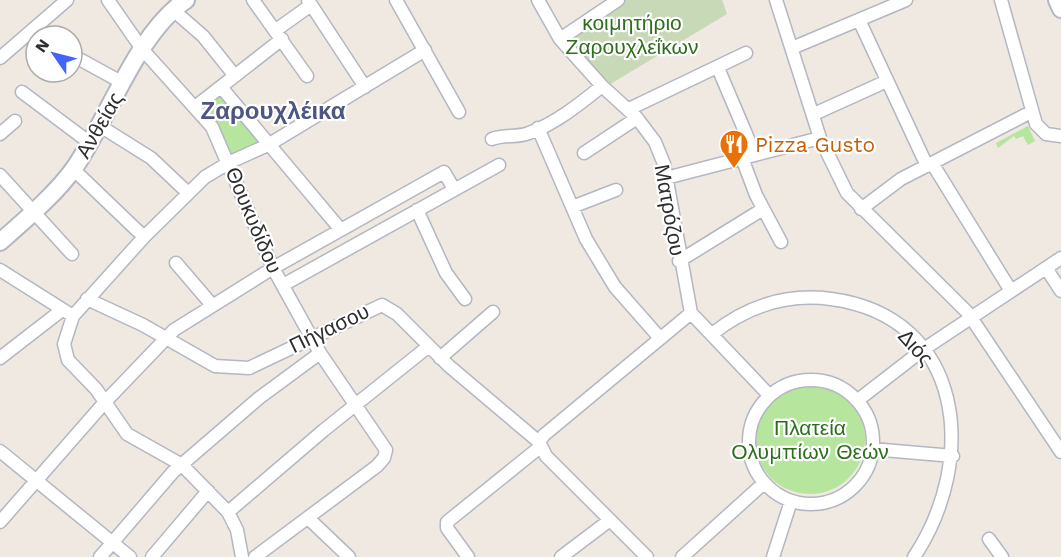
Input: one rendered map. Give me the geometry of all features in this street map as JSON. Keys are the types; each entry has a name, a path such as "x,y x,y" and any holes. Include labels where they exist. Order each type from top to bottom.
{"main road":[{"path":"1057,0 1061,9"},
{"name":"Ανθείας","path":"0,242 73,169 100,126 142,49 157,26 179,3"}],"street":[{"path":"47,24 67,0"},
{"name":"Θουκυδίδου","path":"108,0 142,49 212,127 230,162 273,268 320,353 386,450 384,458 377,466 308,518"},
{"path":"253,0 308,76"},
{"path":"396,0 459,112"},
{"name":"Ματρόζου","path":"538,0 561,39 602,86 633,113 655,142 664,164 691,313"},
{"path":"561,39 618,0"},
{"path":"776,0 820,138 840,181 861,209 972,318 1059,444"},
{"path":"792,48 906,0"},
{"path":"1000,0 1031,112 1041,130 1046,134 1061,136"},
{"path":"179,3 235,76"},
{"path":"195,107 235,76 309,3 365,87"},
{"path":"860,20 887,81 930,165 1011,291"},
{"path":"0,58 24,42"},
{"path":"0,358 87,299 187,192 205,177 230,162 268,146 425,50"},
{"path":"584,153 633,113 746,53"},
{"path":"84,62 123,83"},
{"path":"718,68 755,155"},
{"path":"814,114 887,81"},
{"path":"492,139 504,134 528,134 582,102 602,86"},
{"path":"221,87 268,146 341,230"},
{"path":"22,92 90,143"},
{"path":"861,209 891,185 1031,112"},
{"path":"0,134 15,121"},
{"path":"100,126 151,158 187,192"},
{"path":"538,128 586,239 615,287 659,337"},
{"path":"666,178 820,138"},
{"path":"742,158 763,209 781,242"},
{"path":"283,285 499,165"},
{"path":"73,169 144,237"},
{"path":"0,522 105,402 166,337 212,305 273,268 444,172 454,189"},
{"path":"0,175 72,254"},
{"path":"572,207 616,190"},
{"path":"680,261 763,209"},
{"path":"417,210 446,273 465,299"},
{"path":"858,400 924,349 1061,258"},
{"path":"176,263 212,305"},
{"path":"1046,268 1061,291"},
{"path":"0,270 68,313"},
{"name":"Διός","path":"712,334 739,315 762,305 821,298 848,303 872,311 901,328 924,349 938,373 947,399 953,456 936,513 914,557"},
{"name":"Πήγασου","path":"87,299 166,337 215,366 242,368 249,368 380,304 397,314 440,358 540,445 546,456 647,557"},
{"path":"440,358 493,312"},
{"path":"68,313 66,357 105,402 127,434 182,465 228,512 237,530 242,557"},
{"path":"468,557 447,528 447,522 540,445 544,435 592,397 659,337 691,313 769,395"},
{"path":"228,512 429,346"},
{"path":"100,557 161,484 268,391 320,353"},
{"path":"810,379 833,383 858,400 870,423 872,450 864,473 848,491 838,498 815,504 791,501 776,494 764,483 752,464 748,441 754,416 769,395 788,384 810,379"},
{"path":"872,450 953,456"},
{"path":"0,451 130,557"},
{"path":"682,557 764,483"},
{"path":"152,557 208,491"},
{"path":"772,557 791,501"},
{"path":"255,557 308,518 349,557"},
{"path":"561,557 610,520"},
{"path":"989,539 1002,557"}],"green space":[{"name":"κοιμητήριο Ζαρουχλεΐκων","path":"625,0 722,0 727,14 607,86 568,42 569,38"},
{"path":"221,87 268,145 230,162 195,107"},
{"path":"1028,126 1035,141 1028,145 1023,136 1016,139 1014,136 998,148 996,143"},
{"name":"Πλατεία Ολυμπίων Θεών","path":"810,384 831,388 849,400 861,418 865,439 861,460 849,478 831,490 810,494 789,490 771,478 759,460 755,439 759,418 771,400 789,388"}],"place":[{"name":"Pizza Gusto","path":"734,170"}],"district":[{"name":"Ζαρουχλέικα","path":"273,111"}]}
